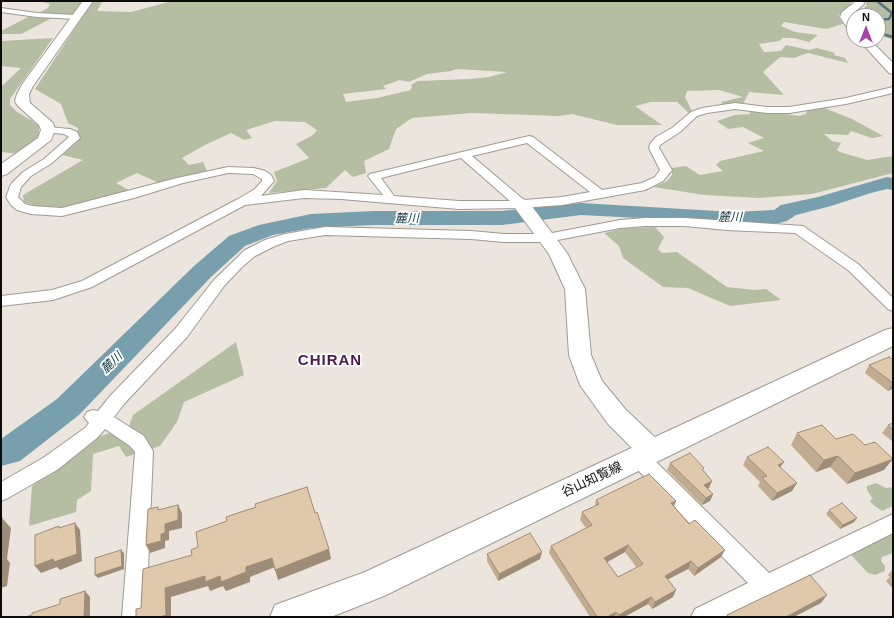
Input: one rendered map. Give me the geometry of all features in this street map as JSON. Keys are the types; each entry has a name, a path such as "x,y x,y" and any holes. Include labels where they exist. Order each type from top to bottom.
{"main road":[{"name":"谷山知覧線","path":"287,617 372,585 893,336"}],"street":[{"path":"1,171 44,140 48,130 46,123 24,105 22,101 23,94 27,86 88,1"},
{"path":"1,10 36,16 76,17"},
{"path":"872,48 893,70"},
{"path":"242,202 304,194 341,195 459,205 522,206 562,201 645,186 659,179 666,170 654,148 655,144 660,139 676,130 694,114 722,107 789,110 846,101 893,90"},
{"path":"1,301 53,294 87,284 242,202 259,192 266,186 268,181 267,177 254,171 228,170 188,178 130,196 62,212 31,210 21,207 15,202 12,197 15,186 38,166 48,161 75,138 73,134 66,131 48,130"},
{"path":"389,195 374,176 529,139 599,194"},
{"path":"464,155 522,206 558,253 574,289 580,355 592,385 646,455 765,585"},
{"path":"1,492 50,464 91,433 97,418 117,400 181,333 219,283 232,269 250,253 270,243 285,238 325,231 471,235 504,238 542,231 645,222 685,222 726,226 798,229 853,267 893,306"},
{"path":"97,418 137,441 144,451 134,617"},
{"path":"703,617 893,523"}],"green space":[{"path":"39,1 82,1 72,15 39,13 48,8 50,4"},
{"path":"93,1 117,1 102,2 97,11 131,12 172,1 851,1 851,5 838,16 843,24 826,29 784,22 781,26 795,32 818,35 809,42 794,38 783,38 779,41 759,44 764,52 781,51 786,45 809,50 817,48 835,53 834,55 845,58 848,63 808,53 794,58 780,57 763,72 784,95 749,92 743,104 722,104 721,102 743,97 719,90 687,91 685,97 692,111 689,113 677,102 651,102 635,106 662,125 617,125 572,114 559,116 472,113 412,118 396,129 389,149 364,161 366,173 353,177 345,170 326,188 269,193 277,181 274,172 309,158 296,144 313,135 317,130 305,122 275,121 246,130 252,138 244,140 231,133 182,158 189,165 203,162 207,171 159,183 137,173 116,183 132,192 74,207 51,209 36,206 24,202 23,195 83,160 62,155 77,142 78,128 68,123 61,104 35,89","holes":["457,69 507,72 489,77 418,81 412,84 411,90 377,98 346,102 343,94 386,89 383,86 400,80 409,82 427,74"]},
{"path":"864,1 893,1 893,40 886,37 886,8 864,8 867,5"},
{"path":"28,17 52,18 21,34 1,34 1,31"},
{"path":"53,38 10,99 10,105 17,112 39,126 39,136 19,154 1,152 1,87 21,68 1,66 1,41"},
{"path":"822,107 852,119 883,136 872,138 851,131 848,135 824,134 832,141 841,143 837,150 867,160 893,156 893,173 812,194 759,198 704,195 654,187 667,181 672,175 672,168 686,166 700,175 723,171 716,165 720,161 764,151 748,143 764,138 743,127 728,129 717,121 735,115 750,114 749,109 799,116 806,114 807,110"},
{"path":"655,227 664,237 658,249 662,253 677,252 727,287 754,290 766,289 781,300 730,306 688,288 663,287 623,258 619,246 604,233 624,228"},
{"path":"236,342 244,375 184,402 177,422 160,446 126,457 119,446 93,454 91,491 77,500 76,512 29,526 32,486 93,439 129,426 133,415"},
{"path":"876,483 886,488 893,487 893,506 882,511 871,503 870,500 873,499 867,490 867,486"},
{"path":"893,534 893,553 882,557 881,561 885,566 885,571 875,575 868,573 852,556 853,551"}],"building":[{"path":"889,357 892,359 893,358 893,383 869,365"},
{"path":"893,423 893,430 888,425"},
{"path":"822,425 836,439 853,434 865,445 875,442 893,459 855,473 838,456 824,460 797,433"},
{"path":"768,447 784,462 778,465 797,483 777,493 762,478 767,476 747,457"},
{"path":"690,453 704,468 702,469 712,481 704,485 713,494 706,498 670,463"},
{"path":"649,474 676,501 671,503 689,524 695,520 725,550 698,568 691,561 665,576 676,590 655,602 651,597 619,615 616,612 607,617 597,617 551,546 592,525 582,512 599,504 596,500","holes":["628,545 643,564 618,577 604,558"]},
{"path":"307,487 329,549 275,570 272,558 246,567 246,572 221,582 220,576 205,582 205,576 165,588 166,615 160,617 136,617 136,609 141,608 143,569 192,555 191,550 198,547 196,532 227,521 226,517 256,507 255,504"},
{"path":"842,503 857,518 843,525 829,510"},
{"path":"178,505 178,520 165,524 165,533 161,534 161,541 146,545 148,509 158,507 158,510"},
{"path":"75,523 77,554 54,562 53,559 35,566 35,535 59,526 59,528"},
{"path":"530,533 542,552 499,574 487,554"},
{"path":"121,550 122,566 95,575 95,558"},
{"path":"810,575 827,595 786,617 728,617 727,615"},
{"path":"85,591 84,617 25,617 32,615 32,613 60,604 60,599"}],"waterway":[{"path":"877,1 886,8"},
{"path":"886,8 892,13 889,19 886,19"},
{"path":"886,35 893,37"},
{"name":"麓川","path":"1,453 8,452 68,407 203,271 237,241 267,230 311,221 374,218 502,218 581,209 676,214 734,219 779,216 789,210 824,202 887,183 893,184"}],"district":[{"name":"CHIRAN","path":"330,361"}]}
